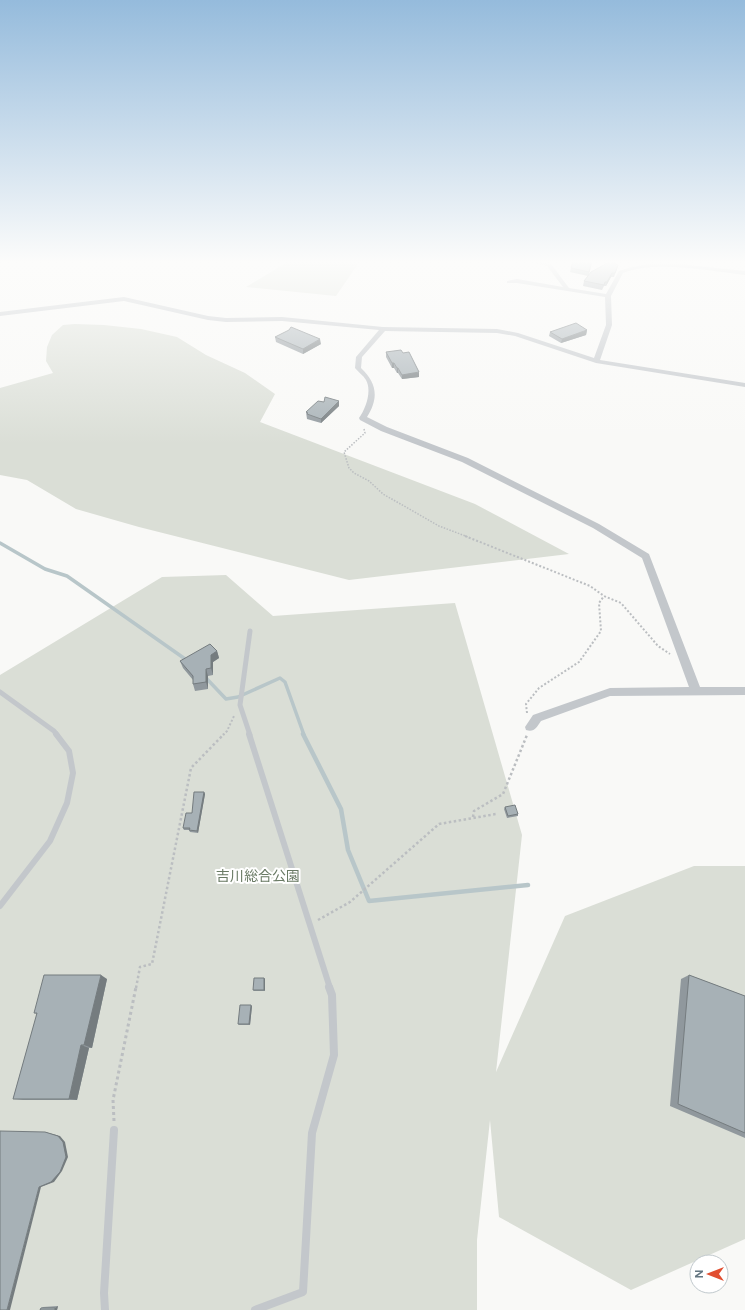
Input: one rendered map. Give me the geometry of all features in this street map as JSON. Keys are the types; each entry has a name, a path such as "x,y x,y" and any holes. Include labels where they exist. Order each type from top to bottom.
{"street":[{"path":"314,322 383,329 478,330 510,333 596,361 745,386"},
{"path":"596,361 609,322"},
{"path":"383,329 359,357 357,364 358,368 370,381 372,387 366,413 363,418 384,429 465,460 596,526 646,556 696,691"},
{"path":"530,727 537,718 610,692 745,691"}],"lane":[{"path":"250,631 240,705 332,995 334,1055 312,1133 303,1292 255,1310"},
{"path":"0,692 54,731 69,752 73,773 67,803 50,841 0,906"},
{"path":"105,1310 104,1293 114,1130"}],"path":[{"path":"363,418 365,433 344,452 349,468 354,473 369,481 383,494 439,526 590,586 604,596 621,602 658,646 685,664"},
{"path":"474,817 474,811 503,794 530,727 526,704 539,688 579,662 601,631 600,603 604,596"},
{"path":"114,1130 113,1100 140,967 152,964 191,768 227,731 240,705"},
{"path":"310,925 350,902 439,824 496,814"}],"green space":[{"path":"75,324 141,329 177,337 206,355 245,373 275,394 260,422 475,504 569,554 349,580 139,527 76,509 27,480 0,475 0,388 53,373 46,361 47,347 52,335 63,325"},
{"name":"吉川総合公園","path":"226,575 273,616 455,603 522,835 496,1072 565,916 694,866 745,866 745,1239 711,1254 689,1254 689,1264 631,1290 499,1217 490,1120 477,1240 477,1310 0,1310 0,675 162,577"}],"building":[{"path":"576,323 587,330 562,339 550,332"},
{"path":"291,327 320,339 303,349 275,337 289,330"},
{"path":"401,350 403,353 409,352 419,372 402,375 394,363 392,363 386,352"},
{"path":"325,397 339,401 321,419 307,414 308,413 306,412 318,401 324,402"},
{"path":"210,644 217,651 211,655 211,668 206,669 206,682 193,684 193,676 180,661"},
{"path":"194,792 204,792 197,831 189,830 190,828 183,828 186,813 192,813"},
{"path":"515,805 518,814 508,816 505,807"},
{"path":"44,975 101,975 84,1045 81,1045 69,1099 13,1099 37,1013 34,1013"},
{"path":"689,975 745,996 745,1133 678,1104"},
{"path":"254,978 264,978 264,990 253,990"},
{"path":"240,1005 251,1005 249,1024 238,1024"},
{"path":"0,1131 45,1132 58,1136 63,1142 66,1157 60,1172 51,1182 39,1187 7,1310 0,1310"},
{"path":"41,1308 55,1308 55,1310 40,1310"}],"waterway":[{"path":"0,543 45,569 67,576 188,661"},
{"path":"206,678 226,699 238,697 280,678 285,682 304,735"},
{"path":"303,734 341,809 348,850 369,901 528,885"}]}
